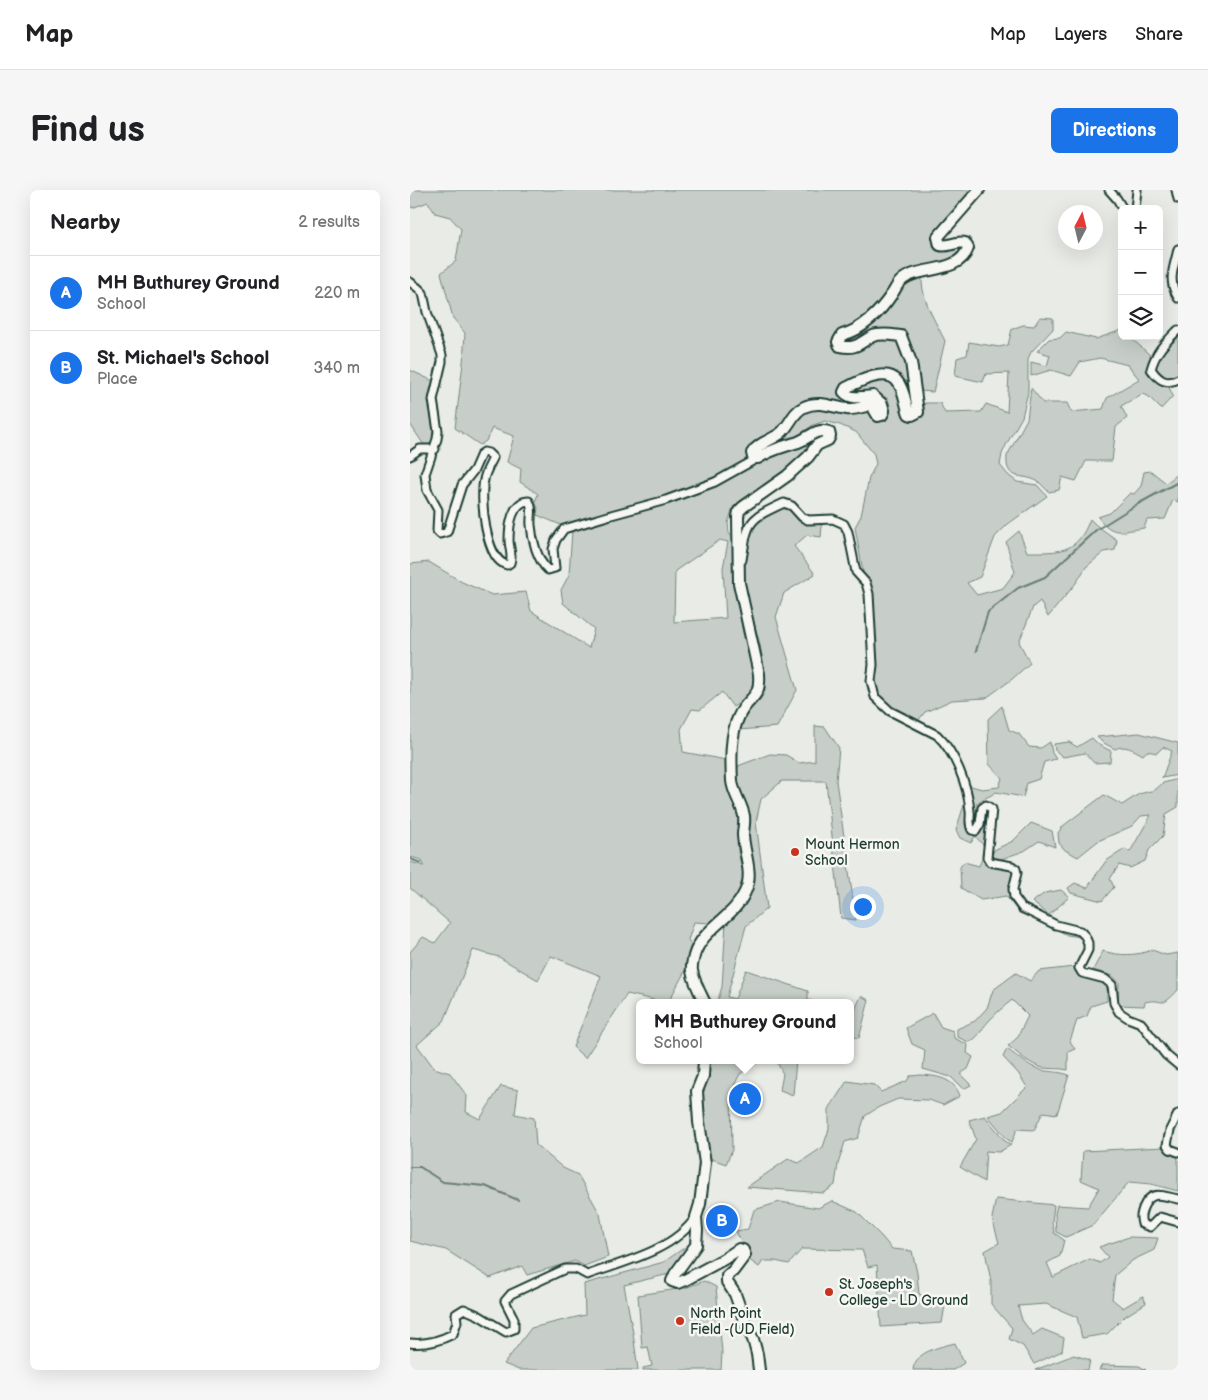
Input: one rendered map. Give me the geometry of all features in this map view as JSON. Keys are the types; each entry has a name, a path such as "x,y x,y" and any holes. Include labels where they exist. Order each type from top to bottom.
{"main road":[{"path":"703,999 691,968 697,947 708,932 731,913 745,894 749,870 744,851 744,817 732,782 733,738 738,718 744,705 758,693 760,686 739,583 737,527 739,511 787,476 817,445 828,440 830,436 829,432 825,430 815,432 796,443 770,450 758,458 753,457 752,453 756,448 783,431 796,413 803,407 816,403 848,410 870,405 878,416 882,415 884,411 882,404 873,396 848,396 844,392 846,388 876,375 885,374 896,379 904,394 909,414 912,415 918,412 911,362 901,336 890,334 874,336 861,344 848,348 840,346 838,342 842,335 854,332 875,314 893,293 900,281 911,275 960,261 968,248 966,243 960,242 945,247 940,245 938,237 979,190"},
{"path":"704,1064 703,1076 697,1091 705,1163 700,1204 696,1217 696,1245 674,1274 672,1281 678,1283 685,1280 739,1249 743,1250 745,1255 727,1276 727,1282 753,1339 758,1354 759,1370"}],"street":[{"path":"1109,190 1121,205"},
{"path":"1135,205 1136,190"},
{"path":"1176,190 1178,199"},
{"path":"1178,249 1172,273 1172,287 1178,298"},
{"path":"410,282 422,293 442,355 433,400 438,431 435,449 425,474 427,490 436,502 438,510 437,531 440,534 447,532 462,485 474,470 481,454 484,452 493,458 484,478 483,501 486,529 493,554 502,564 507,566 510,563 512,559 509,539 514,511 520,503 529,501 532,508 531,527 535,544 544,566 548,570 555,568 553,549 556,540 564,530 666,500 715,482 758,458"},
{"path":"1178,330 1155,356 1151,369 1157,378 1164,382 1172,382 1178,379"},
{"path":"410,456 420,449 435,449"},
{"path":"739,583 748,529 753,519 764,512 784,504 792,506 802,517 808,520 833,519 844,524 848,532 856,572 866,583 869,594 873,665 871,682 875,697 890,711 937,735 943,740 960,772 971,813 970,826 972,830 976,831 979,828 982,808 986,805 992,809 987,858 990,862 1012,866 1016,869 1017,874 1013,889 1014,897 1022,908 1056,925 1080,931 1085,936 1088,950 1079,968 1082,973 1105,979 1112,985 1114,1003 1119,1012 1128,1018 1142,1023 1166,1055 1178,1065"},
{"path":"1178,1114 1170,1130 1167,1145 1170,1149 1178,1152"},
{"path":"1178,1199 1154,1195 1147,1200 1140,1217 1142,1224 1150,1227 1160,1217 1178,1222"},
{"path":"410,1343 440,1341 453,1334 457,1322 456,1314 464,1309 506,1332 514,1329 514,1319 505,1301 510,1294 565,1269 576,1269 587,1275 644,1255 684,1230 696,1217"}],"shaded area":[{"path":"410,190 973,190 933,239 933,246 940,250 959,246 965,248 964,252 925,270 910,273 881,305 836,345 877,338 899,339 909,362 915,407 910,408 897,375 842,389 877,401 852,406 820,400 786,421 770,435 751,445 747,451 749,458 747,461 713,479 665,497 583,522 561,525 537,515 538,508 535,502 538,494 520,482 521,469 507,462 514,436 492,428 486,441 480,445 455,428 465,333 453,318 441,273 456,261 461,229 450,217 435,213 428,202 412,208 410,205"},
{"path":"922,276 926,302 945,341 933,392 920,391 904,334 843,343 847,336 901,282"},
{"path":"1040,317 1053,318 1053,329 1031,352 1028,359 1028,392 1022,417 1007,443 1000,465 1017,482 1037,485 1047,496 1008,524 995,537 980,577 967,583 977,595 1003,588 1015,572 1006,542 1019,531 1027,552 1058,551 1073,545 1079,539 1090,519 1117,540 1115,550 1104,552 1086,567 1076,583 1048,617 1040,601 1033,607 1019,642 1030,663 1011,680 986,698 952,700 925,712 917,722 893,708 879,694 874,682 876,663 872,593 863,572 855,527 861,516 869,478 876,464 874,454 856,432 825,421 813,425 790,441 760,451 790,431 796,420 813,408 866,409 884,420 890,410 888,399 880,394 862,395 848,390 883,377 896,383 909,416 918,418 922,414 925,403 940,403 945,413 981,412 986,404 1007,412 1009,373 986,374 983,382 955,376 957,358 967,355 969,342 999,347 1008,345 1012,329 1023,325 1034,326"},
{"path":"1118,331 1118,340 1133,340 1152,357 1149,368 1151,375 1168,385 1173,396 1161,409 1148,396 1142,394 1121,406 1127,418 1116,427 1112,461 1086,461 1076,481 1062,477 1059,490 1049,492 1037,481 1012,473 1007,464 1007,456 1027,419 1031,388 1043,403 1067,403 1071,412 1103,409 1107,398 1139,379 1128,365 1100,358 1080,362 1071,376 1051,370 1031,376 1031,362 1047,366 1050,355 1037,351 1049,339 1060,338 1066,332 1096,339"},
{"path":"1178,337 1178,376 1162,378 1157,373 1154,364 1165,347"},
{"path":"410,370 433,381 429,405 435,429 431,445 424,445 410,424"},
{"path":"822,432 816,443 786,475 743,499 733,507 728,523 729,533 733,539 733,574 755,688 749,697 733,707 722,692 700,710 692,709 681,729 683,752 726,760 728,785 740,818 738,852 745,881 739,895 723,914 711,923 694,922 688,940 694,947 687,967 670,999 650,999 627,994 585,1058 573,1047 601,976 551,956 538,980 499,957 473,950 444,1021 417,1045 434,1068 450,1073 467,1096 466,1112 480,1119 501,1086 518,1090 515,1114 534,1118 536,1145 563,1168 578,1175 600,1214 608,1257 584,1266 575,1261 527,1275 522,1266 490,1278 446,1250 410,1241 410,952 423,937 435,943 450,923 410,888 410,862 424,866 422,860 410,857 410,564 429,562 462,582 492,595 526,592 531,611 589,648 594,629 563,603 561,590 569,575 572,531 613,516 667,502 787,447 799,447 816,433","holes":["720,540 728,542 723,568 726,618 674,622 675,571"]},
{"path":"1151,471 1166,483 1178,474 1178,502 1173,500 1165,519 1147,520 1144,528 1118,531 1108,528 1098,517 1110,513 1130,493 1134,494 1141,486 1144,472"},
{"path":"784,507 791,510 802,523 822,525 821,537 807,535 794,546 815,574 784,593 776,617 797,690 777,727 739,730 748,706 760,700 765,691 765,673 760,645 744,585 750,529 756,519"},
{"path":"1002,706 1009,730 1019,734 1029,747 1041,748 1050,742 1052,753 1056,759 1044,762 1039,779 1027,783 1023,797 996,792 977,803 977,827 973,825 975,813 967,785 982,789 999,787 1002,778 989,764 988,719"},
{"path":"815,726 825,727 839,748 836,781 856,920 841,918 826,781 782,781 761,799 756,822 767,908 746,926 727,997 735,999 718,999 722,987 726,922 747,894 736,786 738,766 770,754 786,755 799,763 815,761"},
{"path":"1139,733 1178,743 1178,775 1162,778 1172,751 1163,747 1157,753 1147,751 1143,755 1126,747 1115,749 1097,737"},
{"path":"1092,738 1099,745 1111,751 1110,762 1094,763 1085,753 1063,757 1055,750 1054,744 1069,742 1077,747"},
{"path":"1178,779 1178,807 1166,814 1163,836 1149,850 1145,861 1130,868 1119,865 1110,879 1114,887 1102,901 1071,893 1068,888 1075,883 1087,888 1106,861 1125,849 1130,852 1151,815 1141,816 1132,826 1098,841 1078,857 1065,850 1059,843 1058,833 1063,826 1104,795 1122,805 1139,794 1155,790 1163,783"},
{"path":"965,802 969,830 974,836 983,829 985,809 990,810 986,848 975,836 971,843 960,838 956,830"},
{"path":"1031,823 1052,831 1055,847 1039,841 1024,851 998,860 992,856 994,850 1013,841"},
{"path":"984,854 989,863 1007,868 1012,872 1011,897 1020,911 1079,933 1081,937 1067,935 1044,922 1019,913 1006,896 981,900 961,888 960,867 964,862 979,866"},
{"path":"1061,890 1069,897 1049,915 1032,902 1045,893"},
{"path":"1152,950 1166,955 1178,953 1178,990 1164,1002 1145,1002 1144,1006 1118,1005 1119,983 1113,976 1093,970 1103,951 1128,955"},
{"path":"1074,967 1080,974 1103,980 1107,986 1107,1001 1091,1006 1087,1016 1077,1020 1070,1041 1075,1049 1068,1052 1068,1070 1038,1066 1029,1062 1008,1046 1017,1038 1028,1016 1012,1000 993,1016 978,1036 969,1042 957,1037 957,1029 975,1021 987,1008 993,990 1016,973 1030,981 1039,971"},
{"path":"746,970 808,991 808,999 735,999"},
{"path":"861,996 869,1000 859,1038 854,1037 854,1012"},
{"path":"933,1013 941,1027 953,1031 954,1038 968,1045 967,1053 973,1057 968,1069 960,1074 971,1085 963,1089 951,1077 923,1069 925,1050 912,1044 906,1028"},
{"path":"1007,1049 1035,1068 1069,1075 1057,1114 1043,1112 1034,1130 1017,1129 1012,1142 1007,1139 988,1116 1002,1112 1027,1087 1018,1073 1003,1057"},
{"path":"706,1064 754,1064 740,1074 731,1091 732,1150 726,1164 709,1158 701,1091"},
{"path":"778,1064 796,1064 793,1095 780,1090 783,1074"},
{"path":"921,1075 944,1079 954,1085 960,1096 943,1105 929,1100 898,1099 879,1107 865,1116 858,1138 845,1142 838,1164 835,1185 824,1193 747,1187 788,1159 799,1163 823,1147 829,1129 829,1109 847,1081 874,1085 881,1092 907,1081 910,1076"},
{"path":"985,1116 1005,1141 1011,1145 999,1152 986,1151 984,1182 960,1167 976,1139 969,1120"},
{"path":"1164,1147 1174,1156 1178,1157 1178,1191 1151,1184 1129,1182 1093,1225 1066,1237 1056,1232 1055,1214 1057,1205 1088,1207 1099,1188 1081,1180 1083,1151"},
{"path":"996,1199 1054,1205 1052,1222 1054,1233 1064,1240 1060,1256 1047,1263 1053,1277 1090,1259 1100,1263 1108,1257 1099,1247 1129,1237 1158,1238 1154,1250 1133,1260 1115,1275 1112,1299 1123,1308 1143,1296 1146,1303 1124,1317 1107,1334 1082,1338 1077,1317 1046,1304 1018,1306 1022,1320 1033,1335 1042,1329 1064,1338 1062,1351 1034,1364 1023,1346 1009,1339 1012,1328 991,1304 991,1281 985,1251 999,1243 992,1218"},
{"path":"832,1201 857,1212 892,1249 912,1251 919,1294 945,1305 942,1323 881,1327 877,1265 868,1267 862,1250 802,1249 789,1264 763,1261 759,1267 748,1259 751,1253 747,1246 741,1242 736,1231 748,1229 754,1210 780,1202 818,1208"},
{"path":"691,1243 693,1245 669,1274 624,1285 638,1370 519,1370 504,1364 531,1328 585,1315 584,1284 664,1262"},
{"name":"North Point Field -(UD Field)","path":"704,1281 716,1287 722,1352 721,1370 643,1370 643,1368 652,1366 648,1347 642,1348 638,1295 685,1288"},
{"path":"955,1343 964,1363 953,1370 913,1370 918,1358 923,1354"},
{"path":"1074,1355 1090,1360 1088,1370 1035,1370"},
{"path":"1102,1365 1139,1366 1146,1370 1099,1370"}],"waterway":[{"path":"976,651 988,612 1018,588 1045,577 1096,530 1178,482"},
{"path":"410,859 421,863"},
{"path":"410,1167 420,1167 443,1182 485,1186 518,1200"}],"place":[{"name":"Mount Hermon School","path":"795,852"},
{"name":"MH Buthurey Ground","path":"745,1099"},
{"name":"St. Michael's School","path":"722,1221"},
{"name":"St. Joseph's College - LD Ground","path":"829,1292"},
{"name":"North Point Field -(UD Field)","path":"680,1321"}]}
